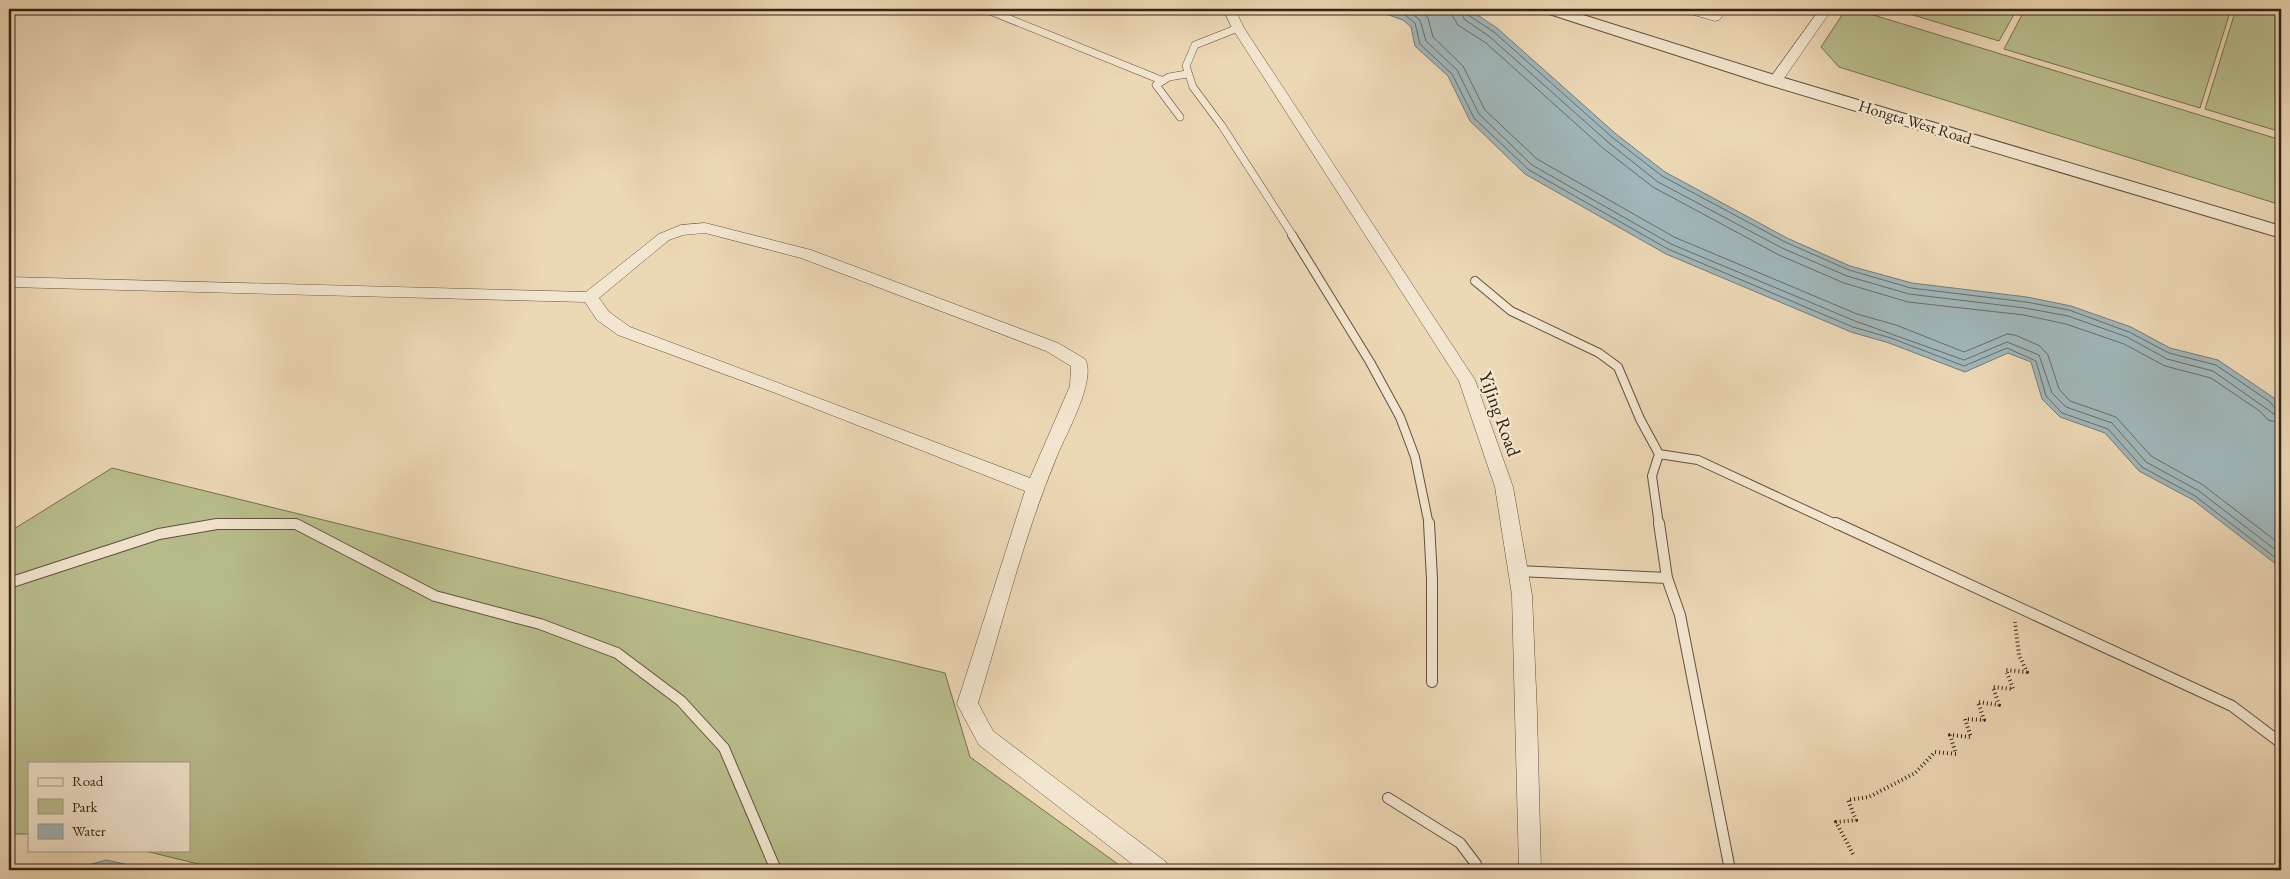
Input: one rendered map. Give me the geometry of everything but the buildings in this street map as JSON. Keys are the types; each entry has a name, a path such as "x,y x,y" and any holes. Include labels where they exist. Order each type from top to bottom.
{"street":[{"name":"YiJing Road","path":"1229,9 1238,28 1467,380 1504,487 1522,596 1530,870"},
{"name":"Hongta West Road","path":"1549,9 1776,81 2281,232"},
{"path":"1688,9 1715,18 1722,9"},
{"path":"1776,81 1826,9"},
{"path":"9,282 590,297 664,237 681,230 705,228 806,254 1052,347 1079,363 1078,386 1035,487 967,704 986,738 1158,870"},
{"path":"590,297 603,316 624,331 784,390 1035,487"}],"lane":[{"path":"985,9 1161,80"},
{"path":"1238,28 1194,44 1188,58 1186,74 1201,99 1222,126 1335,302 1384,385 1410,436 1422,479 1431,545 1432,682"},
{"path":"1180,117 1156,85 1161,80 1186,74"},
{"path":"1476,281 1511,311 1599,354 1618,367 1640,419 1659,454 1652,476 1667,578 1680,615 1730,870"},
{"path":"1659,454 1698,460 2232,706 2281,742"},
{"path":"9,583 160,534 217,524 296,524 435,596 540,624 617,653 681,701 724,748 776,870"},
{"path":"1518,571 1667,578"},
{"path":"1388,798 1460,843 1476,864 1476,870"}],"path":[{"path":"1853,854 1836,822 1856,820 1848,800 1869,797 1915,773 1935,752 1956,754 1950,735 1971,737 1965,719 1984,720 1978,702 1999,705 1992,687 2013,689 2006,670 2027,672 2019,656 2018,647"}],"green space":[{"path":"1846,9 1854,9 2281,140 2281,205 1839,67 1821,47"},
{"path":"1893,9 2017,9 1999,41"},
{"path":"2025,9 2231,9 2200,108 2004,49"},
{"path":"2236,9 2281,9 2281,132 2205,109"},
{"path":"112,468 945,673 970,757 1126,870 223,870 149,852 190,852 190,762 28,762 28,834 9,834 9,532"}],"water":[{"path":"1258,9 1470,10 1497,28 1616,134 1665,172 1787,238 1850,266 1912,283 2027,297 2071,306 2131,327 2170,348 2218,360 2274,398 2281,407 2281,568 2193,500 2139,471 2105,433 2060,417 2042,399 2031,362 2008,353 1965,372 1889,343 1851,332 1666,254 1525,174 1470,121 1448,76 1415,46 1411,27 1403,20 1377,11 1272,11 1259,14 1255,11"},
{"path":"106,860 152,870 71,870"}]}
